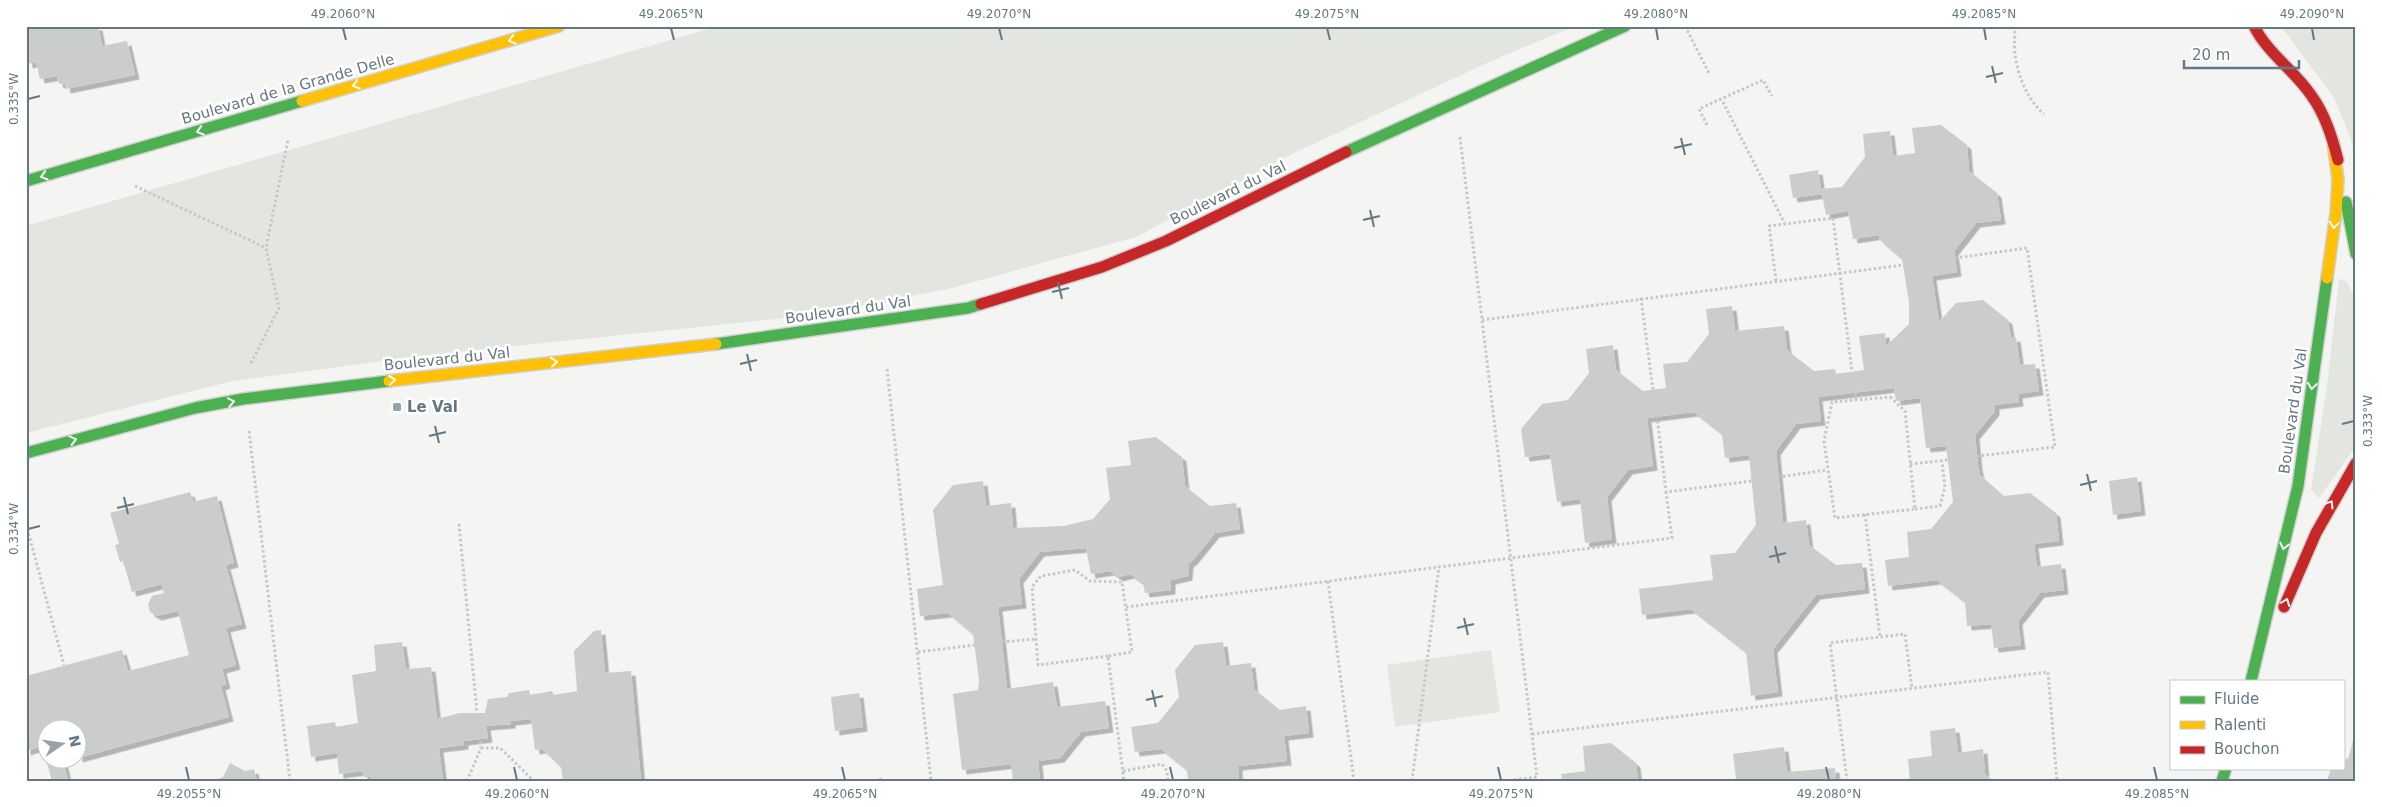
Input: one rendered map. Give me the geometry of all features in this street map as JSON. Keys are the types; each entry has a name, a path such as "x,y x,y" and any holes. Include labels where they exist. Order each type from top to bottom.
{"street":[{"name":"Boulevard de la Grande Delle","path":"26,181 559,26"},
{"name":"Boulevard du Val","path":"26,453 195,408 243,399 404,379 653,352 831,329 968,308 1102,267 1166,241 1321,164 1625,26"},
{"path":"2254,28 2317,103 2333,142 2342,177 2350,236 2356,254"},
{"name":"Boulevard du Val","path":"2251,680 2298,486 2336,213 2338,180 2333,142"},
{"path":"2256,680 2300,564 2327,508 2356,463"}],"path":[{"path":"1684,26 1709,74"},
{"path":"2016,26 2013,41 2019,72 2034,105 2044,114"},
{"path":"1707,125 1699,109 1721,97 1763,80 1772,96"},
{"path":"1457,102 1537,777 1506,781"},
{"path":"1723,102 1785,224"},
{"path":"248,370 279,308 266,248 290,134"},
{"path":"133,184 266,248"},
{"path":"1776,281 1769,226 1833,218 1852,372"},
{"path":"1955,258 2027,248 2055,448 1978,456"},
{"path":"1482,320 1903,265"},
{"path":"1641,298 1653,390"},
{"path":"887,369 931,781"},
{"path":"1855,393 1856,400"},
{"path":"1915,509 1906,411 1890,397 1832,402 1824,441 1835,518 1865,514 1915,509 1940,506 1945,487 1942,460"},
{"path":"1126,607 1672,538 1657,416"},
{"path":"248,428 290,781"},
{"path":"1910,464 1948,460"},
{"path":"1778,477 1827,470"},
{"path":"1666,492 1752,480"},
{"path":"1865,514 1880,637"},
{"path":"26,524 28,539 64,666"},
{"path":"459,524 477,713"},
{"path":"1412,781 1439,567"},
{"path":"1075,570 1090,581 1122,582 1126,607 1132,652 1038,665 1032,587 1041,576 1075,570"},
{"path":"1328,581 1354,781"},
{"path":"1847,781 1830,643 1905,634 1912,688"},
{"path":"1002,642 1036,639"},
{"path":"918,652 975,645"},
{"path":"1108,656 1124,781"},
{"path":"1532,734 2048,672 2057,781"},
{"path":"467,781 481,748 480,739"},
{"path":"481,748 500,748 534,781"},
{"path":"1123,771 1162,764 1167,771 1168,781"}],"shaded area":[{"path":"719,26 1575,26 1489,62 1294,153 1136,237 948,289 805,316 428,355 233,381 26,433 26,226"},
{"path":"2281,26 2356,26 2356,159 2350,136 2334,98"},
{"path":"2339,279 2347,282 2356,301 2356,446 2319,498 2311,490 2327,386"},
{"path":"1491,650 1500,712 1395,727 1387,665"}],"building":[{"path":"26,26 98,26 102,46 127,41 135,75 66,89 65,83 59,84 57,76 40,79 36,62 28,64"},
{"path":"1941,125 1967,145 1969,171 1997,193 2001,220 1976,223 1954,251 1957,272 1932,276 1939,322 1956,303 1983,300 2008,320 2011,338 2016,337 2020,365 2035,364 2039,391 2018,394 2019,402 1995,405 1995,411 1975,435 1978,465 1980,475 2004,496 2030,493 2056,513 2059,541 2034,544 2037,567 2061,564 2064,590 2040,593 2018,621 2021,645 1994,648 1991,624 1967,626 1965,602 1937,580 1888,586 1885,560 1909,557 1907,532 1931,529 1953,502 1946,446 1926,448 1920,398 1896,401 1894,388 1818,397 1821,421 1796,424 1776,451 1783,523 1806,520 1809,545 1836,565 1862,563 1865,589 1816,595 1773,649 1778,692 1751,696 1746,652 1691,609 1642,615 1639,589 1713,580 1710,555 1735,553 1756,525 1749,455 1725,458 1722,434 1694,412 1647,418 1653,466 1628,470 1607,497 1612,539 1585,543 1580,499 1557,502 1550,454 1525,457 1521,429 1542,404 1568,400 1589,373 1586,349 1613,345 1616,370 1643,391 1666,388 1663,364 1687,362 1709,334 1706,309 1732,306 1735,331 1784,326 1787,350 1814,371 1835,369 1836,374 1864,370 1859,336 1885,333 1886,346 1909,324 1909,302 1902,259 1880,240 1879,235 1853,239 1848,211 1826,215 1822,194 1793,198 1789,175 1818,170 1821,189 1842,187 1865,157 1863,134 1890,131 1893,156 1915,153 1912,128"},
{"path":"1156,437 1182,457 1185,486 1210,506 1236,503 1240,529 1215,533 1189,563 1188,576 1171,580 1171,590 1145,593 1143,583 1130,574 1119,577 1110,571 1091,574 1086,548 1040,552 1019,579 1022,604 998,607 1007,689 1053,682 1057,707 1105,701 1109,728 1081,732 1060,758 1038,761 1040,781 1013,781 1011,764 962,770 953,694 978,690 979,680 973,634 948,613 920,616 917,589 943,585 933,510 953,485 983,481 986,506 1011,503 1013,528 1064,526 1093,519 1110,499 1106,468 1131,465 1128,441"},
{"path":"2137,477 2141,511 2113,515 2109,481"},
{"path":"190,492 193,502 217,496 234,563 226,565 242,624 226,628 236,665 222,669 226,684 221,686 229,717 88,755 88,720 38,720 38,747 26,751 26,676 122,650 128,671 189,655 178,611 157,616 150,612 148,604 152,596 164,593 162,584 132,592 123,561 120,562 115,545 119,544 110,513"},
{"path":"601,630 605,673 631,671 641,781 563,781 561,767 542,749 535,750 531,719 511,721 511,724 486,726 488,738 464,741 464,745 439,748 443,781 375,781 370,777 364,777 362,771 339,774 337,753 311,757 307,726 335,722 336,727 358,723 352,675 376,671 374,645 402,642 406,669 431,667 437,719 460,713 485,713 488,699 507,697 509,693 529,690 530,695 552,691 554,695 577,691 574,651 594,631"},
{"path":"1223,642 1226,666 1251,663 1254,689 1280,710 1306,706 1309,733 1284,736 1287,761 1238,766 1239,781 1188,781 1187,770 1161,749 1135,752 1131,727 1158,723 1179,697 1175,670 1195,645"},
{"path":"859,693 863,727 835,731 831,697"},
{"path":"1955,728 1958,753 1983,749 1985,774 1993,781 1910,781 1908,759 1932,756 1930,731"},
{"path":"2355,733 2356,781 2327,781 2330,770 2344,770 2344,758 2348,759"},
{"path":"1611,743 1636,763 1638,781 1562,781 1561,774 1585,771 1583,746"},
{"path":"1784,747 1787,772 1835,768 1836,781 1734,781 1736,778 1733,754"},
{"path":"230,763 245,771 254,769 257,781 212,781 223,777"},
{"path":"49,770 65,770 68,781 52,781"}],"traffic: fast":[{"path":"1346,152 1625,26"},
{"path":"26,181 302,101"},
{"path":"2346,202 2356,254"},
{"path":"2251,680 2298,486 2327,278"},
{"path":"716,344 968,308 981,304"},
{"path":"26,453 195,408 243,399 389,381"},
{"path":"2222,781 2225,770"}],"traffic: slow":[{"path":"302,101 559,26"},
{"path":"2327,278 2336,213 2338,180 2333,142"},
{"path":"389,381 716,344"}],"traffic: jam":[{"path":"2254,26 2266,45 2297,78 2316,102 2327,126 2338,160"},
{"path":"981,304 1102,267 1166,241 1346,152"},
{"path":"2284,607 2316,533 2356,463"}],"place":[{"name":"Le Val","path":"397,407"}]}
